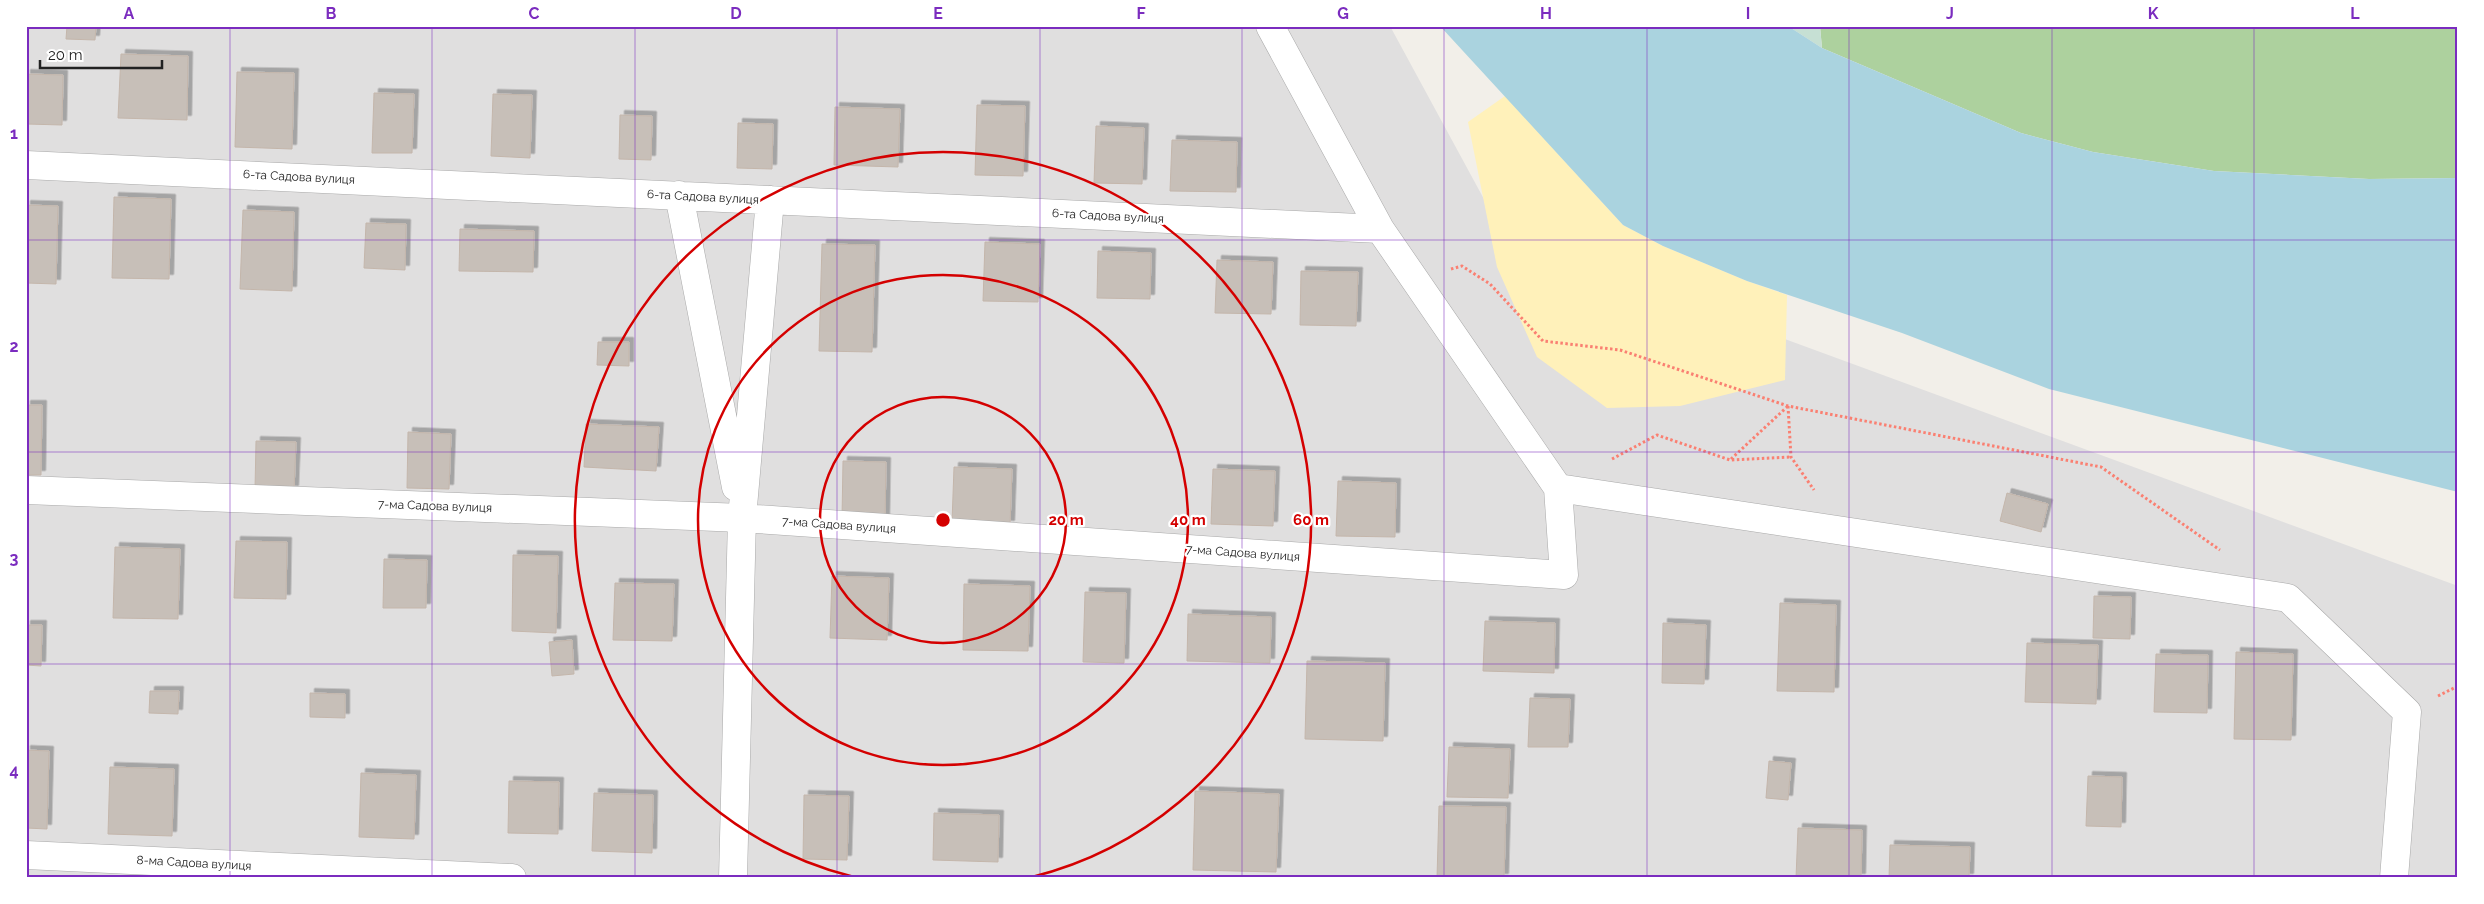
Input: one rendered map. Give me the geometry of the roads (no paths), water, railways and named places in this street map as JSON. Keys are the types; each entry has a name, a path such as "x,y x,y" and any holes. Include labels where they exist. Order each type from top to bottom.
{"street":[{"path":"1270,26 1380,229 1558,488 2288,598 2407,712 2394,878"},
{"name":"6-та Садова вулиця","path":"26,165 1380,229"},
{"path":"679,195 742,518"},
{"path":"733,878 742,518 770,200"},
{"name":"7-ма Садова вулиця","path":"26,490 742,518 1564,575 1558,488"},
{"name":"8-ма Садова вулиця","path":"26,855 512,878"}],"water":[{"path":"1440,26 1788,26 1822,48 2021,133 2093,152 2214,171 2369,179 2458,178 2458,492 2049,389 1902,333 1747,281 1663,246 1623,225"}]}
